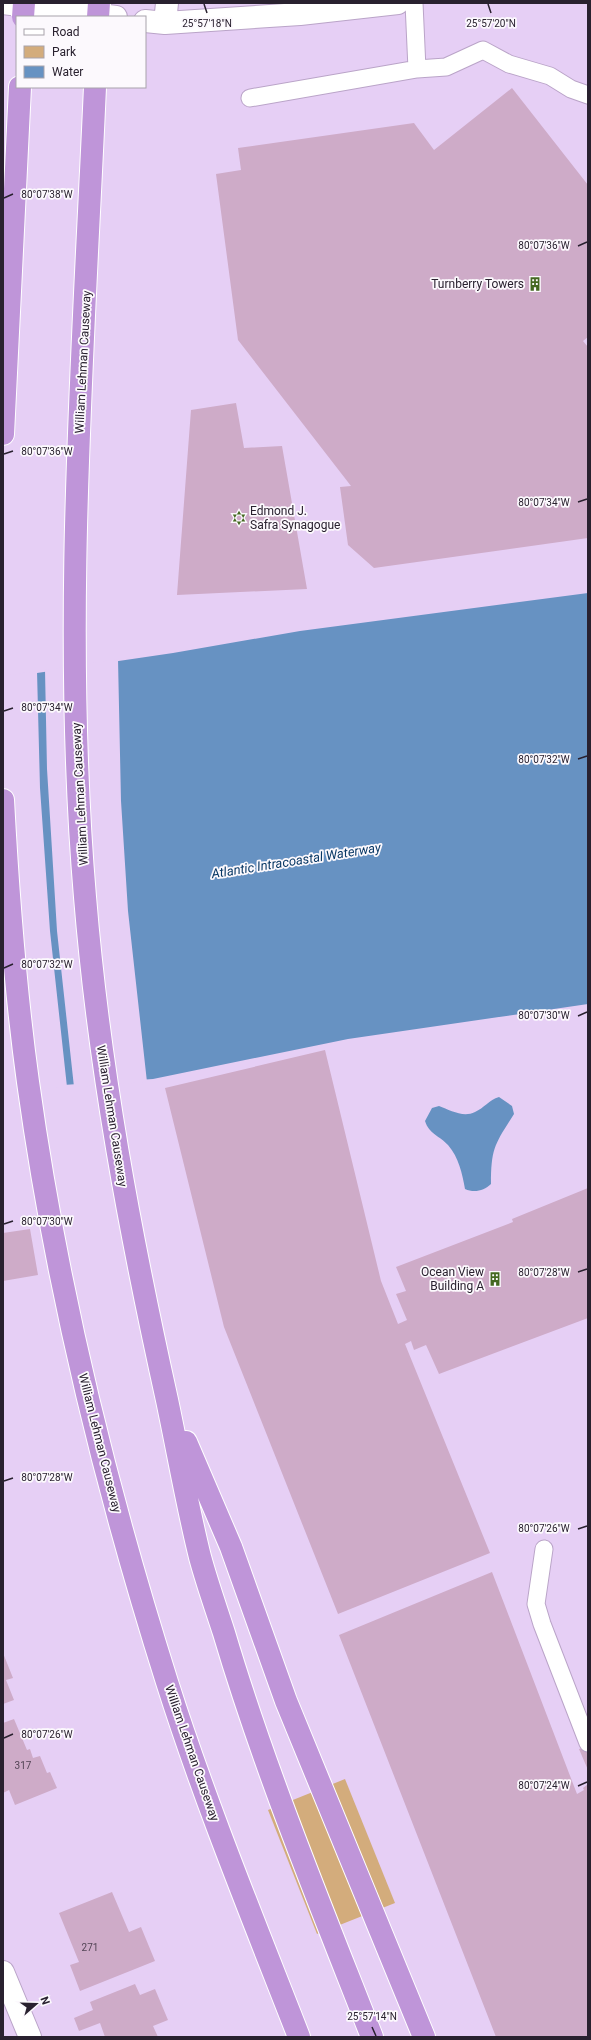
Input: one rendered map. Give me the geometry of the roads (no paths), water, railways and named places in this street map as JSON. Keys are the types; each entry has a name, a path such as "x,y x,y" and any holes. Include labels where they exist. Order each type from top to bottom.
{"highway":[{"path":"23,16 24,3"},
{"path":"98,16 99,3"},
{"path":"3,434 20,88"},
{"name":"William Lehman Causeway","path":"95,88 75,567 74,633 82,846 92,968 112,1120 145,1302 167,1398"},
{"name":"William Lehman Causeway","path":"3,800 11,926 28,1084 54,1239 82,1373 121,1529 167,1684 217,1826 299,2037"},
{"path":"167,1398 201,1558 234,1667 287,1816 372,2037"},
{"path":"167,1398 231,1547 286,1701 424,2037"}],"street":[{"path":"3,3 108,16"},
{"path":"159,16 300,14 398,3"},
{"path":"3,1972 30,2037"}],"lane":[{"path":"414,3 417,69"},
{"path":"250,98 417,69 446,67 483,50 509,64 550,76 571,89 588,95"},
{"path":"544,1549 536,1604 542,1624 588,1743"}],"water":[{"name":"Atlantic Intracoastal Waterway","path":"588,593 588,1004 348,1039 153,1079 3,1089 3,678 173,653 300,631"},
{"path":"499,1097 512,1106 514,1114 495,1147 492,1162 491,1184 482,1190 475,1191 465,1189 460,1166 455,1155 445,1142 429,1129 425,1121 432,1108 439,1106 457,1113 470,1114"}],"place":[{"name":"Turnberry Towers","path":"535,284"},
{"name":"Edmond J. Safra Synagogue","path":"239,518"},
{"name":"Ocean View Building A","path":"495,1279"}]}
